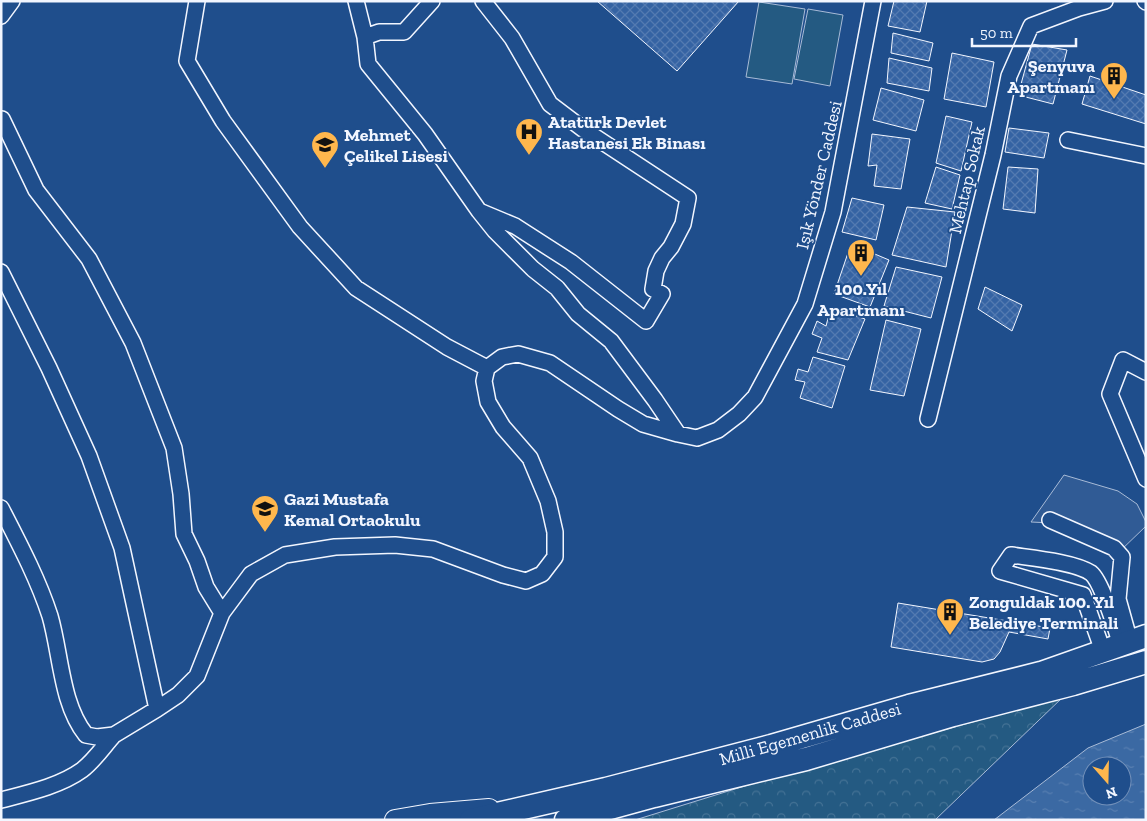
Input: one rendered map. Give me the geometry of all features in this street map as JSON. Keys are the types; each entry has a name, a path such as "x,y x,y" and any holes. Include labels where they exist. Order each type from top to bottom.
{"highway":[{"name":"Milli Egemenlik Caddesi","path":"566,820 654,796 806,759 953,715 1124,654"},
{"name":"Milli Egemenlik Caddesi","path":"471,820 771,746 910,706 1124,654"}],"main road":[{"path":"395,820 430,814 543,803"}],"street":[{"path":"1,16 12,1"},
{"path":"1,800 29,793 60,781 82,769 114,734 157,710 178,695 197,676 222,612 251,574 285,555 335,547 396,545 433,549 503,575 526,581 542,574 555,557 556,532 548,501 530,458 503,426 488,402 484,381 488,368 447,347 356,288 300,227 223,122 187,61 197,1"},
{"path":"356,1 365,37 368,64 425,134 495,231 533,269 557,288 578,314 611,342 678,434"},
{"path":"365,37 379,32 404,32 432,1"},
{"path":"479,211 515,226 571,262 646,321 662,294 653,289 656,271 683,224 688,198 583,129 550,104 512,38 483,1"},
{"name":"Işık Yönder Caddesi","path":"488,368 502,357 518,354 550,363 643,424 697,438 718,430 739,414 755,397 806,304 833,212 873,1"},
{"name":"Mehtap Sokak","path":"928,419 994,155 1009,76 1031,26 1079,8 1105,1"},
{"path":"2,119 36,190 89,259 133,343 174,448 181,494 184,534 197,561 206,587 222,612"},
{"path":"1068,140 1146,156"},
{"path":"1,272 49,368 93,465 122,548 157,710"},
{"path":"1146,372 1123,360 1110,394 1146,479"},
{"path":"1,508 26,558 50,616 62,673 78,725 86,735 98,737 114,734"},
{"path":"1050,520 1114,548 1122,557 1118,599 1124,654"},
{"path":"1011,555 1079,568 1092,574 1099,583 1124,654 1084,595 1000,571 1011,555"}],"green space":[{"path":"759,2 805,9 792,84 746,77"},
{"path":"808,9 843,15 830,86 794,79"},
{"path":"1063,697 935,820 635,820 777,776"}],"shaded area":[{"path":"1064,475 1118,491 1137,504 1146,522 1146,526 1118,553 1052,523 1031,522"}],"water":[{"path":"1146,724 1146,820 994,820 1088,748"}],"building":[{"path":"597,1 739,1 677,71"},
{"path":"894,1 927,1 920,32 888,26"},
{"path":"893,33 933,43 929,61 891,53"},
{"path":"1032,44 1067,50 1053,104 1018,95"},
{"path":"952,53 994,62 986,107 944,99"},
{"path":"889,58 932,68 929,91 887,83"},
{"name":"Şenyuva Apartmanı","path":"1090,76 1146,95 1146,124 1082,104"},
{"path":"881,88 924,100 916,131 873,120"},
{"path":"946,116 972,122 961,171 936,163"},
{"path":"1009,128 1049,133 1044,158 1005,152"},
{"path":"872,134 910,139 901,189 874,186 877,165 868,166"},
{"path":"936,167 960,175 952,209 925,203"},
{"path":"1008,167 1038,169 1035,213 1003,209"},
{"path":"852,198 884,205 876,240 842,232"},
{"path":"907,207 955,212 946,267 892,255"},
{"name":"100.Yıl Apartmanı","path":"851,244 889,260 870,307 834,294"},
{"path":"896,267 942,277 931,318 884,306"},
{"path":"985,287 1022,305 1012,331 978,309"},
{"path":"831,307 865,319 848,360 817,352 822,338 812,334 817,321 826,326"},
{"path":"886,320 921,329 904,396 870,390"},
{"path":"813,357 845,366 832,408 800,398 805,382 795,380 798,369 808,372"},
{"name":"Zonguldak 100. Yıl Belediye Terminali","path":"898,603 1050,628 1048,639 1009,632 1000,652 994,659 982,662 891,647"}],"place":[{"name":"Şenyuva Apartmanı","path":"1114,100"},
{"name":"Atatürk Devlet Hastanesi Ek Binası","path":"529,156"},
{"name":"Mehmet Çelikel Lisesi","path":"325,169"},
{"name":"100.Yıl Apartmanı","path":"861,277"},
{"name":"Gazi Mustafa Kemal Ortaokulu","path":"265,533"},
{"name":"Zonguldak 100. Yıl Belediye Terminali","path":"950,636"}]}
